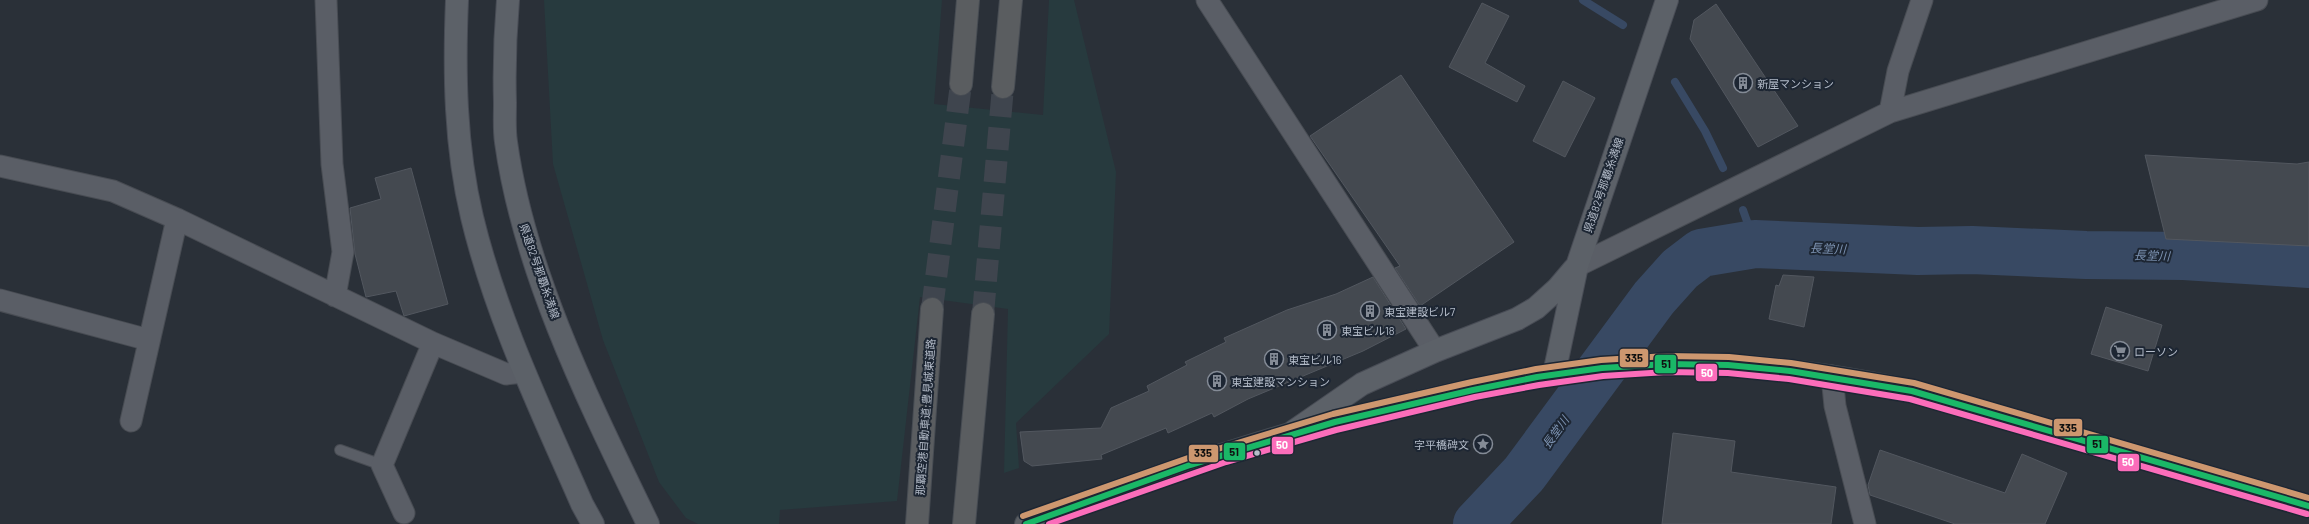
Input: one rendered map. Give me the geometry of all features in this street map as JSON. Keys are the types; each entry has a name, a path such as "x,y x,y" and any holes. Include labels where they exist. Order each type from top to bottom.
{"highway":[{"path":"961,84 968,0"},
{"path":"1003,87 1011,0"},
{"name":"那覇空港自動車道;豊見城東道路","path":"917,524 932,309"},
{"path":"964,524 983,314"},
{"path":"1026,524 1125,488 1291,433 1485,386 1557,374 1666,364 1783,370 1832,376 1912,391 2309,506"}],"main road":[{"path":"457,0 456,97 461,152 471,215 490,280 523,372 582,504 593,524"},
{"name":"県道82号那覇糸満線","path":"508,0 503,47 506,141 521,217 544,288 571,358 648,524"},
{"name":"県道82号那覇糸満線","path":"1557,374 1577,266 1667,0"},
{"path":"1291,433 1362,384 1435,351 1517,319 1536,308 1557,289 1577,266"}],"street":[{"path":"326,0 332,164 343,252 335,296"},
{"path":"1207,0 1435,351"},
{"path":"1890,112 1898,71 1922,0"},
{"path":"1577,266 1890,112 2257,0"},
{"path":"0,166 113,191 177,219 433,343 506,374 523,372"},
{"path":"131,421 177,219"},
{"path":"0,300 149,340"},
{"path":"404,513 382,465 433,343"},
{"path":"1832,376 1835,406 1865,524"}],"lane":[{"path":"340,450 382,465"}],"green space":[{"path":"544,0 942,0 934,104 1043,115 1049,0 1074,0 1116,172 1109,334 1016,423 1019,468 1004,473 1008,309 920,297 897,501 780,510 779,524 698,524 686,518 659,482 603,340 553,164"}],"building":[{"path":"1482,3 1509,16 1485,63 1525,86 1517,102 1449,67"},
{"name":"新屋マンション","path":"1716,4 1798,126 1758,147 1690,39 1694,20"},
{"path":"1401,75 1514,242 1420,306 1395,268 1400,266 1310,136"},
{"path":"1563,81 1595,98 1565,157 1533,141"},
{"path":"2145,155 2297,164 2309,162 2309,246 2166,239"},
{"path":"411,168 448,304 404,316 396,291 366,297 355,254 350,208 381,199 375,178"},
{"path":"1783,275 1814,277 1804,327 1769,319 1776,285 1779,286"},
{"path":"1373,277 1406,329 1363,351 1248,399 1214,417 1212,413 1168,433 1166,428 1101,455 1102,459 1032,466 1024,461 1020,432 1101,428 1111,408 1149,391 1147,386 1187,365 1185,362 1226,342 1224,338 1287,310 1336,294"},
{"path":"2106,307 2162,325 2148,371 2091,354"},
{"path":"1673,433 1735,441 1731,472 1836,487 1831,524 1662,524"},
{"path":"1880,450 2005,493 2022,454 2067,473 2045,524 1955,524 1870,495 1868,485"}],"waterway":[{"path":"1583,0 1623,25"},
{"path":"1675,82 1705,131 1723,168"},
{"path":"1743,210 1755,244"},
{"name":"長堂川","path":"1477,524 1524,474 1654,298 1680,269 1701,253 1755,244 1918,251 1972,250 2086,255 2184,256 2309,264"}],"tunnel":[{"path":"932,309 961,84"},
{"path":"983,314 1003,87"}],"transit line":[{"name":"335","path":"1023,516 1188,458 1333,414 1536,369 1601,360 1667,356 1729,357 1791,363 1914,383 2309,498"},
{"name":"51","path":"1026,524 1190,465 1335,422 1473,390 1537,377 1602,368 1667,364 1728,365 1790,371 1912,391 2309,506"},
{"name":"50","path":"1049,524 1226,462 1336,430 1475,397 1539,385 1603,376 1667,372 1728,373 1789,379 1910,399 2307,514"}],"place":[{"name":"新屋マンション","path":"1743,83"},
{"name":"東宝建設ビル7","path":"1370,311"},
{"name":"東宝ビル18","path":"1327,330"},
{"name":"ローソン","path":"2120,351"},
{"name":"東宝ビル16","path":"1274,359"},
{"name":"東宝建設マンション","path":"1217,381"},
{"name":"字平橋碑文","path":"1483,444"}]}
